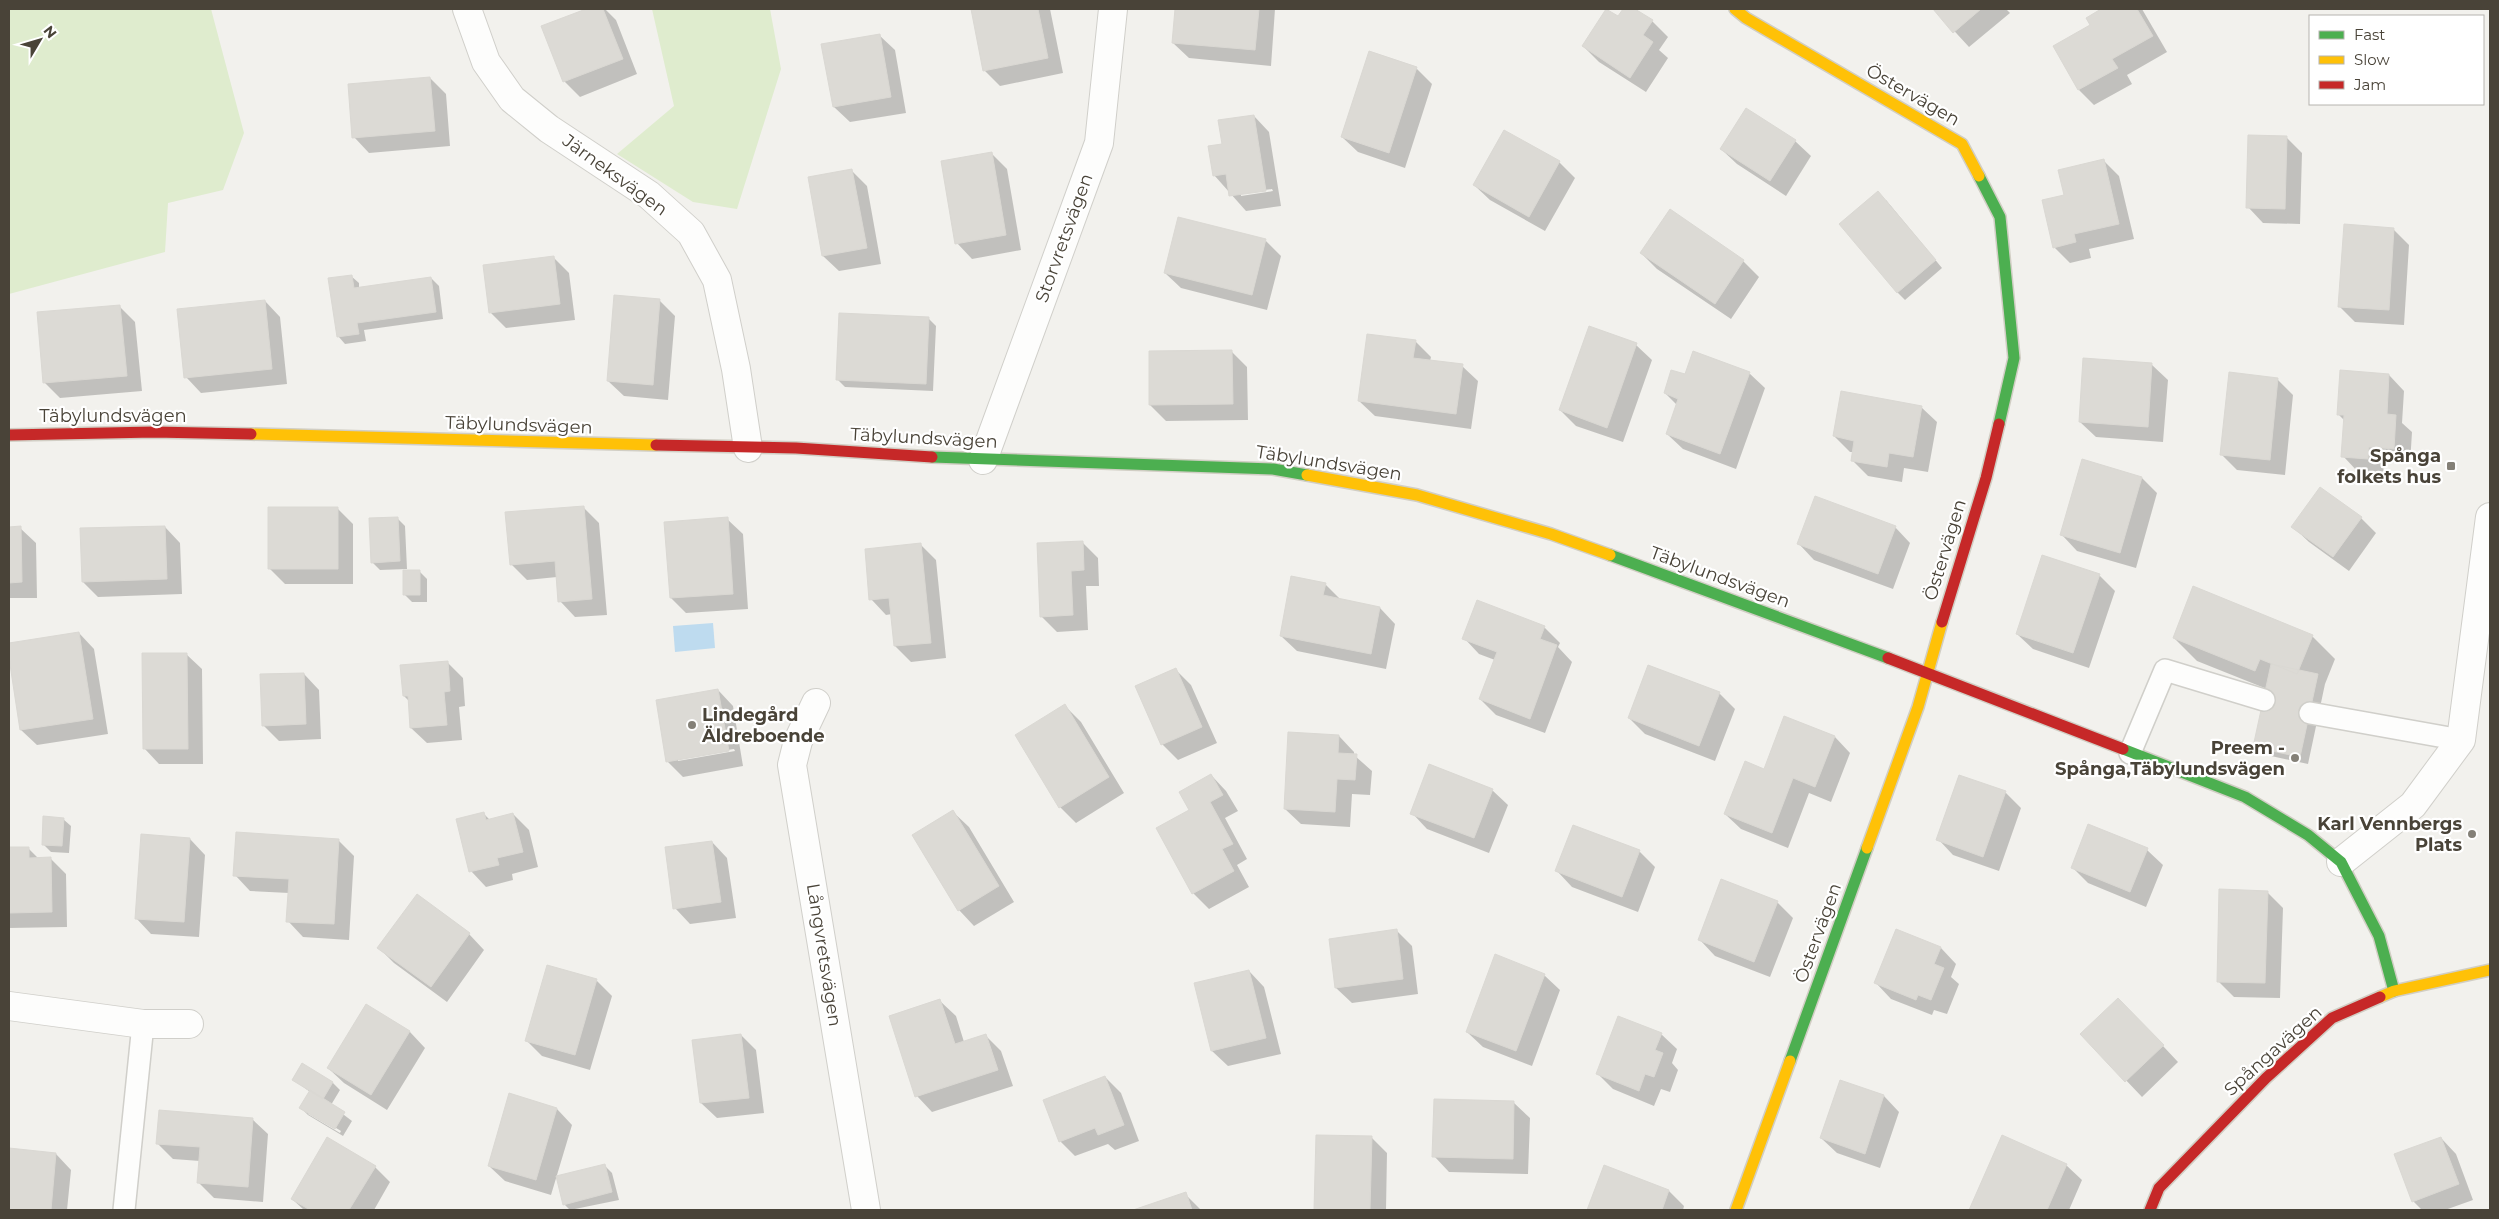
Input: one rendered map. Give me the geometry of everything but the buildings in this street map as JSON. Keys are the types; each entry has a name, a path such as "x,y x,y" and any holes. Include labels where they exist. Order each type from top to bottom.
{"street":[{"name":"Järneksvägen","path":"467,9 486,62 512,99 549,128 648,195 691,232 717,280 736,369 748,448"},
{"name":"Storvretsvägen","path":"983,460 1099,143 1113,9"},
{"name":"Östervägen","path":"1735,9 1762,27 1962,144 2000,217 2014,358 1986,478 1935,643 1918,707 1736,1210"},
{"name":"Täbylundsvägen","path":"9,434 154,432 796,448 983,460 1273,468 1417,494 1551,534 1928,673 2130,753 2245,796 2308,835 2341,862 2379,936 2394,991"},
{"path":"2341,862 2413,805 2460,740 2489,529"},
{"name":"Långvretsvägen","path":"816,703 798,741 792,765 866,1210"},
{"name":"Spångavägen","path":"2150,1210 2159,1188 2273,1072 2332,1018 2394,991 2490,970"},
{"path":"9,1006 143,1024 189,1024"}],"lane":[{"path":"2130,753 2165,670 2264,700"},
{"path":"2310,713 2460,740"},
{"path":"124,1210 143,1024"}],"green space":[{"path":"9,9 211,9 244,133 223,190 168,203 165,252 9,294"},
{"path":"652,9 770,9 781,69 737,209 693,202 617,154 674,106"}],"water":[{"path":"713,623 715,648 675,652 673,626"}],"traffic: fast":[{"path":"1979,176 2000,217 2014,358 1999,424"},
{"path":"932,457 1273,469 1307,475"},
{"path":"1610,555 1888,658"},
{"path":"2123,749 2245,797 2308,835 2341,862 2379,936 2394,991"},
{"path":"1790,1061 1867,848"}],"traffic: slow":[{"path":"1735,9 1746,18 1962,144 1979,176"},
{"path":"251,434 656,445"},
{"path":"1307,475 1417,495 1551,534 1610,555"},
{"path":"1867,848 1918,707 1942,622"},
{"path":"2380,997 2394,991 2490,970"},
{"path":"1736,1210 1790,1061"}],"traffic: jam":[{"path":"1942,622 1986,478 1999,424"},
{"path":"9,435 154,432 251,434"},
{"path":"656,445 796,448 932,457"},
{"path":"1888,658 2123,749"},
{"path":"2150,1210 2159,1188 2266,1078 2332,1018 2380,997"}],"place":[{"name":"Spånga folkets hus","path":"2451,466"},
{"name":"Lindegård Äldreboende","path":"692,725"},
{"name":"Preem - Spånga,Täbylundsvägen","path":"2295,758"},
{"name":"Karl Vennbergs Plats","path":"2472,834"}]}
